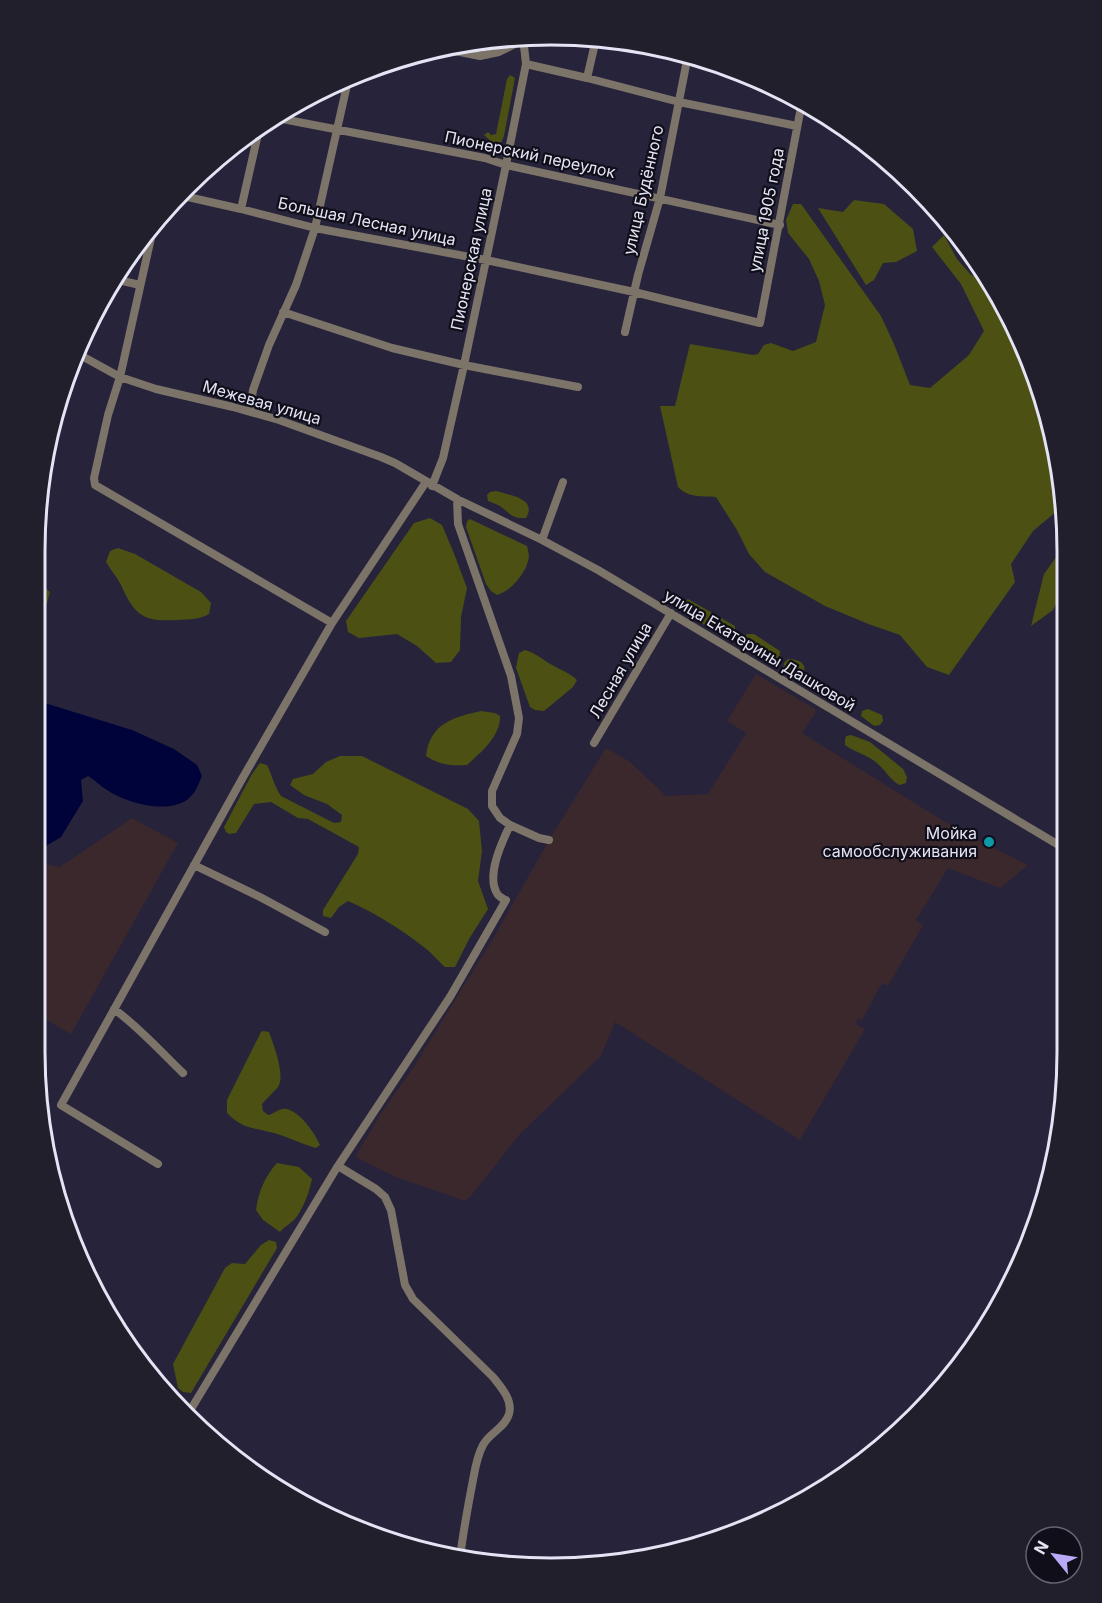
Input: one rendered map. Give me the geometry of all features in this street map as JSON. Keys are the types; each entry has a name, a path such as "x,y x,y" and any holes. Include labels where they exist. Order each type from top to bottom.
{"street":[{"name":"Пионерская улица","path":"158,1164 61,1105 242,779 332,623 429,484 443,458 526,64 524,46"},
{"path":"464,53 480,56 499,52 508,47"},
{"path":"587,78 594,47"},
{"name":"улица Будённого","path":"625,332 660,198 686,63"},
{"path":"526,64 679,102 797,126"},
{"path":"250,411 253,390 296,285 315,228 345,89"},
{"name":"улица 1905 года","path":"760,323 800,111"},
{"name":"Пионерский переулок","path":"287,120 484,158 506,165 780,225"},
{"path":"241,209 257,140"},
{"name":"Большая Лесная улица","path":"189,197 315,228 486,260 634,292 760,323"},
{"path":"150,243 120,377 94,478 95,485 332,623"},
{"path":"123,281 140,285"},
{"path":"283,312 392,348 464,365 578,387"},
{"name":"Межевая улица","path":"84,357 120,377 156,389 250,411 381,457 429,484"},
{"path":"542,540 563,482"},
{"name":"улица Екатерины Дашковой","path":"429,484 598,570 1057,844"},
{"path":"457,499 458,524 510,676 519,718 517,734 492,791 492,806 500,818 510,825 549,840"},
{"name":"Лесная улица","path":"594,743 671,613"},
{"path":"191,1408 338,1166 450,996 506,900 498,895 494,883 494,870 499,847 510,825"},
{"path":"194,865 325,932"},
{"path":"114,1009 145,1034 149,1041 183,1073"},
{"path":"338,1166 385,1197 392,1210 405,1285 413,1299 493,1377 509,1402 506,1420 483,1444 478,1458 461,1550"}],"shaded area":[{"path":"756,674 817,710 802,733 963,833 1028,865 1000,888 948,868 916,920 923,925 888,986 882,983 862,1020 858,1018 856,1024 865,1029 800,1140 615,1022 601,1056 519,1135 465,1201 396,1177 355,1157 494,937 549,840 606,748 629,761 666,796 708,794 746,733 727,721"},
{"path":"45,703 132,730 174,749 197,765 202,776 192,795 187,800 168,806 135,803 115,795 88,776 81,780 83,801 61,837 46,846"},
{"path":"132,818 178,843 71,1034 45,1019 45,864 60,867"}],"green space":[{"path":"510,75 515,78 504,136 501,143 493,143 484,135 488,132 491,135 496,134 507,79"},
{"path":"854,200 884,204 913,229 917,251 896,262 883,263 874,280 866,285 818,208 843,212"},
{"path":"793,204 801,204 881,316 910,385 930,388 969,355 984,331 961,284 932,247 944,235 957,259 971,275 976,276 989,298 1005,327 1030,388 1047,452 1055,512 1033,531 1011,564 1015,582 949,675 927,667 900,635 825,606 765,572 749,554 716,497 691,495 678,487 660,406 675,406 690,344 753,355 758,354 764,345 771,343 793,351 816,342 825,305 819,281 809,259 788,233 786,220"},
{"path":"496,491 520,498 525,502 529,511 526,518 513,516 488,501 487,495"},
{"path":"430,518 442,525 467,588 461,617 460,650 451,662 436,663 417,646 397,634 359,638 348,632 346,621 414,523"},
{"path":"470,519 527,546 529,557 524,571 512,586 497,595 486,584 466,527"},
{"path":"118,548 135,554 201,592 211,603 209,614 194,619 166,620 156,620 142,615 131,604 106,562 110,551"},
{"path":"1057,556 1057,602 1053,610 1031,626 1044,574"},
{"path":"45,588 50,592 45,610"},
{"path":"688,599 735,626 735,631 726,638 702,624 683,606"},
{"path":"747,634 754,634 780,651 777,660 772,664 740,646 741,640"},
{"path":"525,650 577,680 573,687 544,711 530,707 516,668 519,653"},
{"path":"788,659 801,662 804,667 802,675 793,676 783,669"},
{"path":"868,709 882,715 883,721 880,725 874,726 861,716 862,711"},
{"path":"481,711 500,716 499,723 489,744 467,765 445,764 426,756 432,736 445,723"},
{"path":"851,735 870,742 903,769 907,777 906,783 897,784 882,767 845,745 846,736"},
{"path":"340,756 362,756 468,809 479,821 482,851 478,881 488,909 455,967 445,967 428,950 397,928 348,901 339,907 331,918 323,916 323,910 358,854 359,847 308,819 298,818 271,802 254,804 236,833 226,832 224,827 260,763 267,765 281,796 334,823 341,822 342,815 327,804 304,795 290,785 293,779 313,774 326,762"},
{"path":"263,1031 269,1032 281,1075 278,1087 262,1104 263,1111 268,1115 284,1109 297,1114 318,1140 320,1145 316,1148 243,1125 227,1113 227,1100"},
{"path":"277,1163 299,1167 312,1179 306,1200 295,1219 280,1232 263,1220 256,1210 263,1185"},
{"path":"269,1240 276,1242 277,1248 191,1393 183,1392 178,1388 173,1364 225,1268 232,1263 245,1264 261,1245"}],"place":[{"name":"Мойка самообслуживания","path":"989,842"}]}
